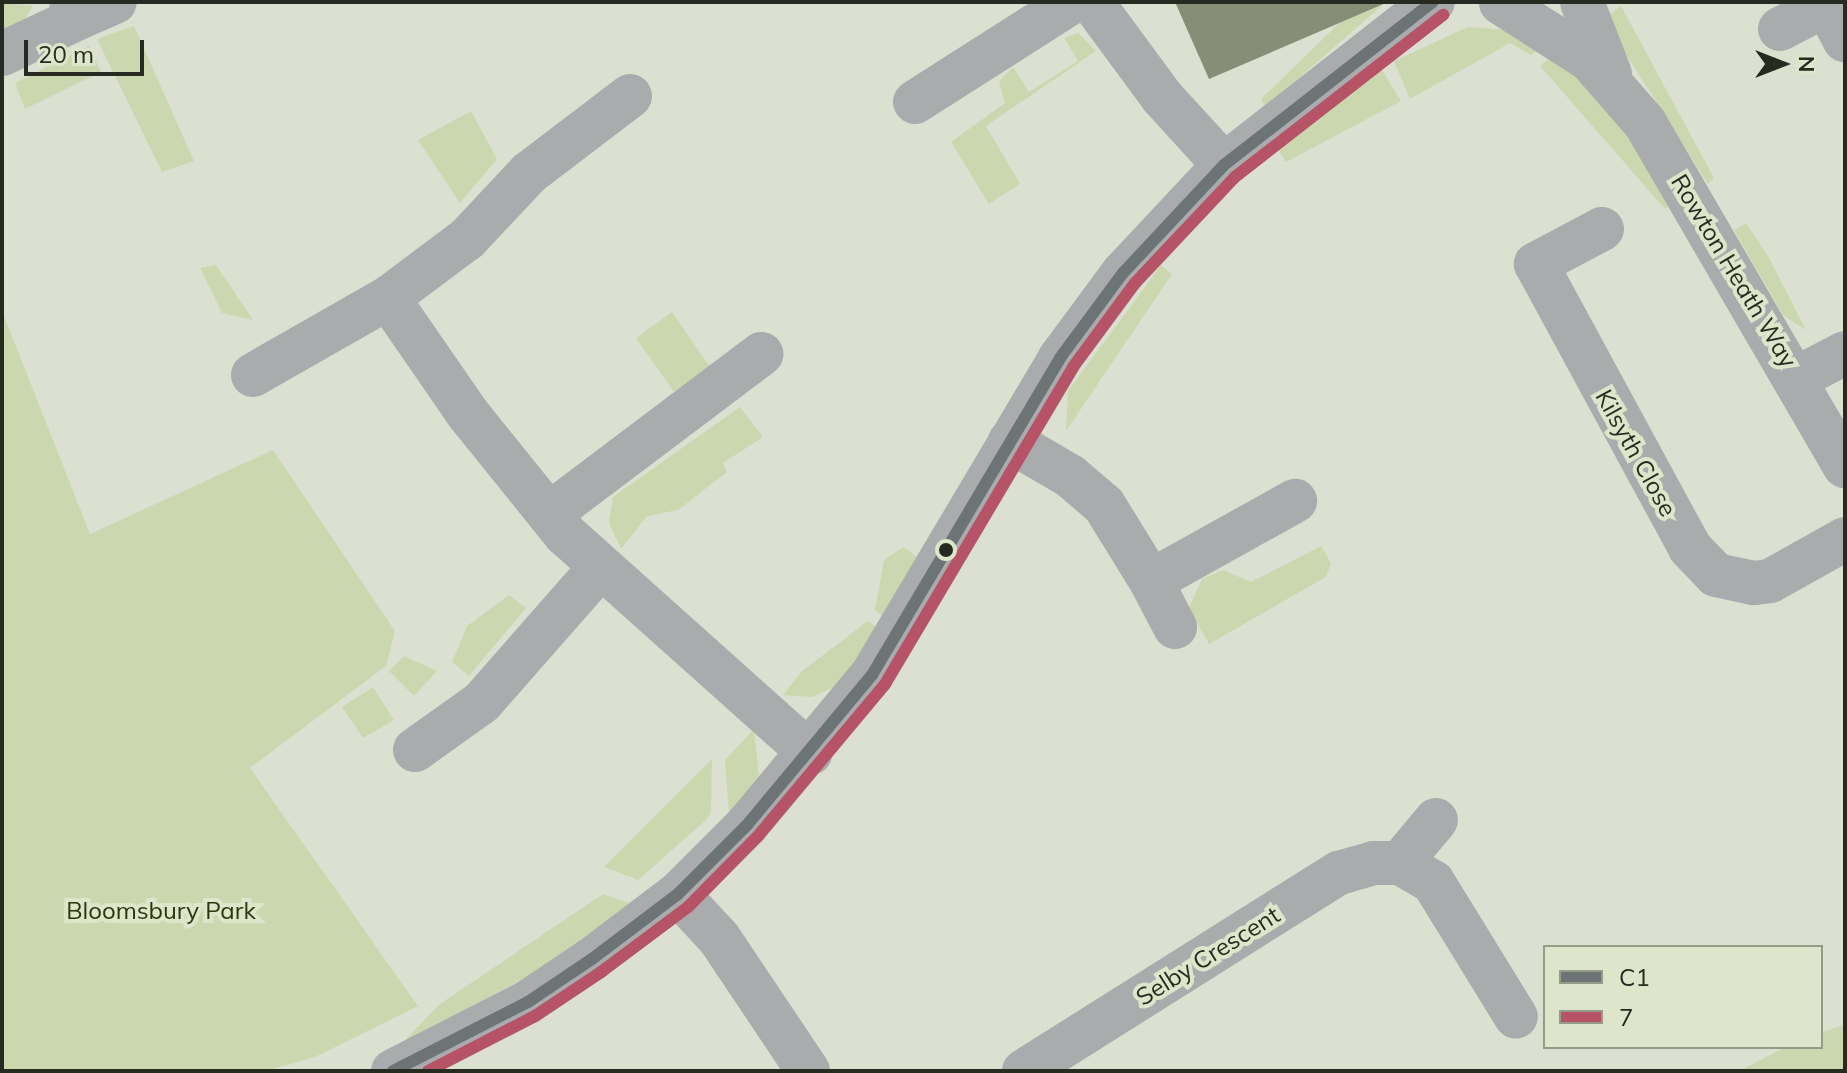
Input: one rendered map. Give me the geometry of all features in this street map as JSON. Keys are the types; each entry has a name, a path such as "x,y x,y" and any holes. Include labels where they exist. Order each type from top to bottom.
{"street":[{"path":"915,102 1072,2"},
{"path":"1092,2 1162,97 1224,165"},
{"path":"393,1071 528,1002 678,894 810,753 896,640 1010,441 1099,302 1224,165 1433,2"},
{"path":"1500,2 1525,2"},
{"name":"Rowton Heath Way","path":"1500,2 1557,36 1613,82 1654,136 1797,378 1845,466"},
{"name":"Rowton Heath Way","path":"1582,2 1613,82"},
{"path":"2,54 88,7"},
{"path":"1780,29 1834,16"},
{"path":"253,375 388,298 467,239 529,173 630,96"},
{"name":"Kilsyth Close","path":"1602,229 1536,264 1690,548 1716,575 1754,583 1770,581 1845,539"},
{"path":"388,298 468,414 549,514 599,569 810,753"},
{"path":"1797,378 1845,353"},
{"path":"549,514 761,354"},
{"path":"1010,441 1070,476 1104,505 1175,627"},
{"path":"1151,581 1295,501"},
{"path":"415,750 482,702 599,569"},
{"path":"1436,820 1400,863 1433,882 1456,911 1516,1017"},
{"name":"Selby Crescent","path":"1024,1071 1339,873 1400,863"},
{"path":"678,894 719,938 808,1071"}],"green space":[{"path":"2,2 33,6 22,24 2,35"},
{"path":"1361,2 1386,2 1266,107 1261,99"},
{"path":"1621,6 1714,178 1708,184 1604,19"},
{"path":"134,26 194,161 162,172 97,39"},
{"path":"1468,27 1510,30 1544,45 1531,55 1510,43 1410,99 1394,61"},
{"path":"1078,33 1096,51 986,126 1020,184 989,204 951,142 1005,103 999,82 1013,67 1029,92 1078,61 1064,38"},
{"path":"89,46 101,72 25,109 15,83"},
{"path":"1554,55 1609,107 1675,202 1665,209 1540,66"},
{"path":"1382,70 1401,101 1286,162 1278,149"},
{"path":"471,111 497,159 460,203 418,140"},
{"path":"1746,223 1768,256 1806,330 1783,315 1734,230"},
{"path":"216,265 253,320 222,313 200,268"},
{"path":"1161,265 1172,274 1066,431 1068,391"},
{"name":"Bloomsbury Park","path":"2,311 90,534 273,450 395,631 386,666 250,768 418,1006 315,1057 265,1071 2,1071"},
{"path":"672,312 710,367 674,392 636,338"},
{"path":"740,407 763,437 723,463 727,472 678,510 647,516 621,549 609,523 613,497"},
{"path":"1321,546 1331,563 1326,577 1209,644 1189,608 1202,579 1223,570 1251,582"},
{"path":"903,547 923,561 887,620 875,610 884,560"},
{"path":"509,595 526,608 469,676 452,662 467,626"},
{"path":"868,621 880,629 839,685 812,697 783,695 802,671"},
{"path":"404,656 437,671 414,696 389,671"},
{"path":"373,687 394,720 363,738 342,707"},
{"path":"754,729 759,777 729,815 725,760"},
{"path":"712,759 711,813 705,821 638,880 604,867"},
{"path":"603,894 632,904 529,976 404,1041 440,1004"},
{"path":"1845,1024 1845,1071 1739,1071 1782,1049 1823,1049 1823,1032"}],"building":[{"path":"1175,2 1388,2 1209,79"}],"transit line":[{"name":"C1","path":"393,1071 528,1002 592,959 678,894 747,825 872,675 1060,358 1123,273 1224,165 1433,2"},
{"name":"7","path":"428,1071 535,1016 601,972 688,907 758,836 885,684 1073,367 1135,283 1235,177 1443,15"}]}
